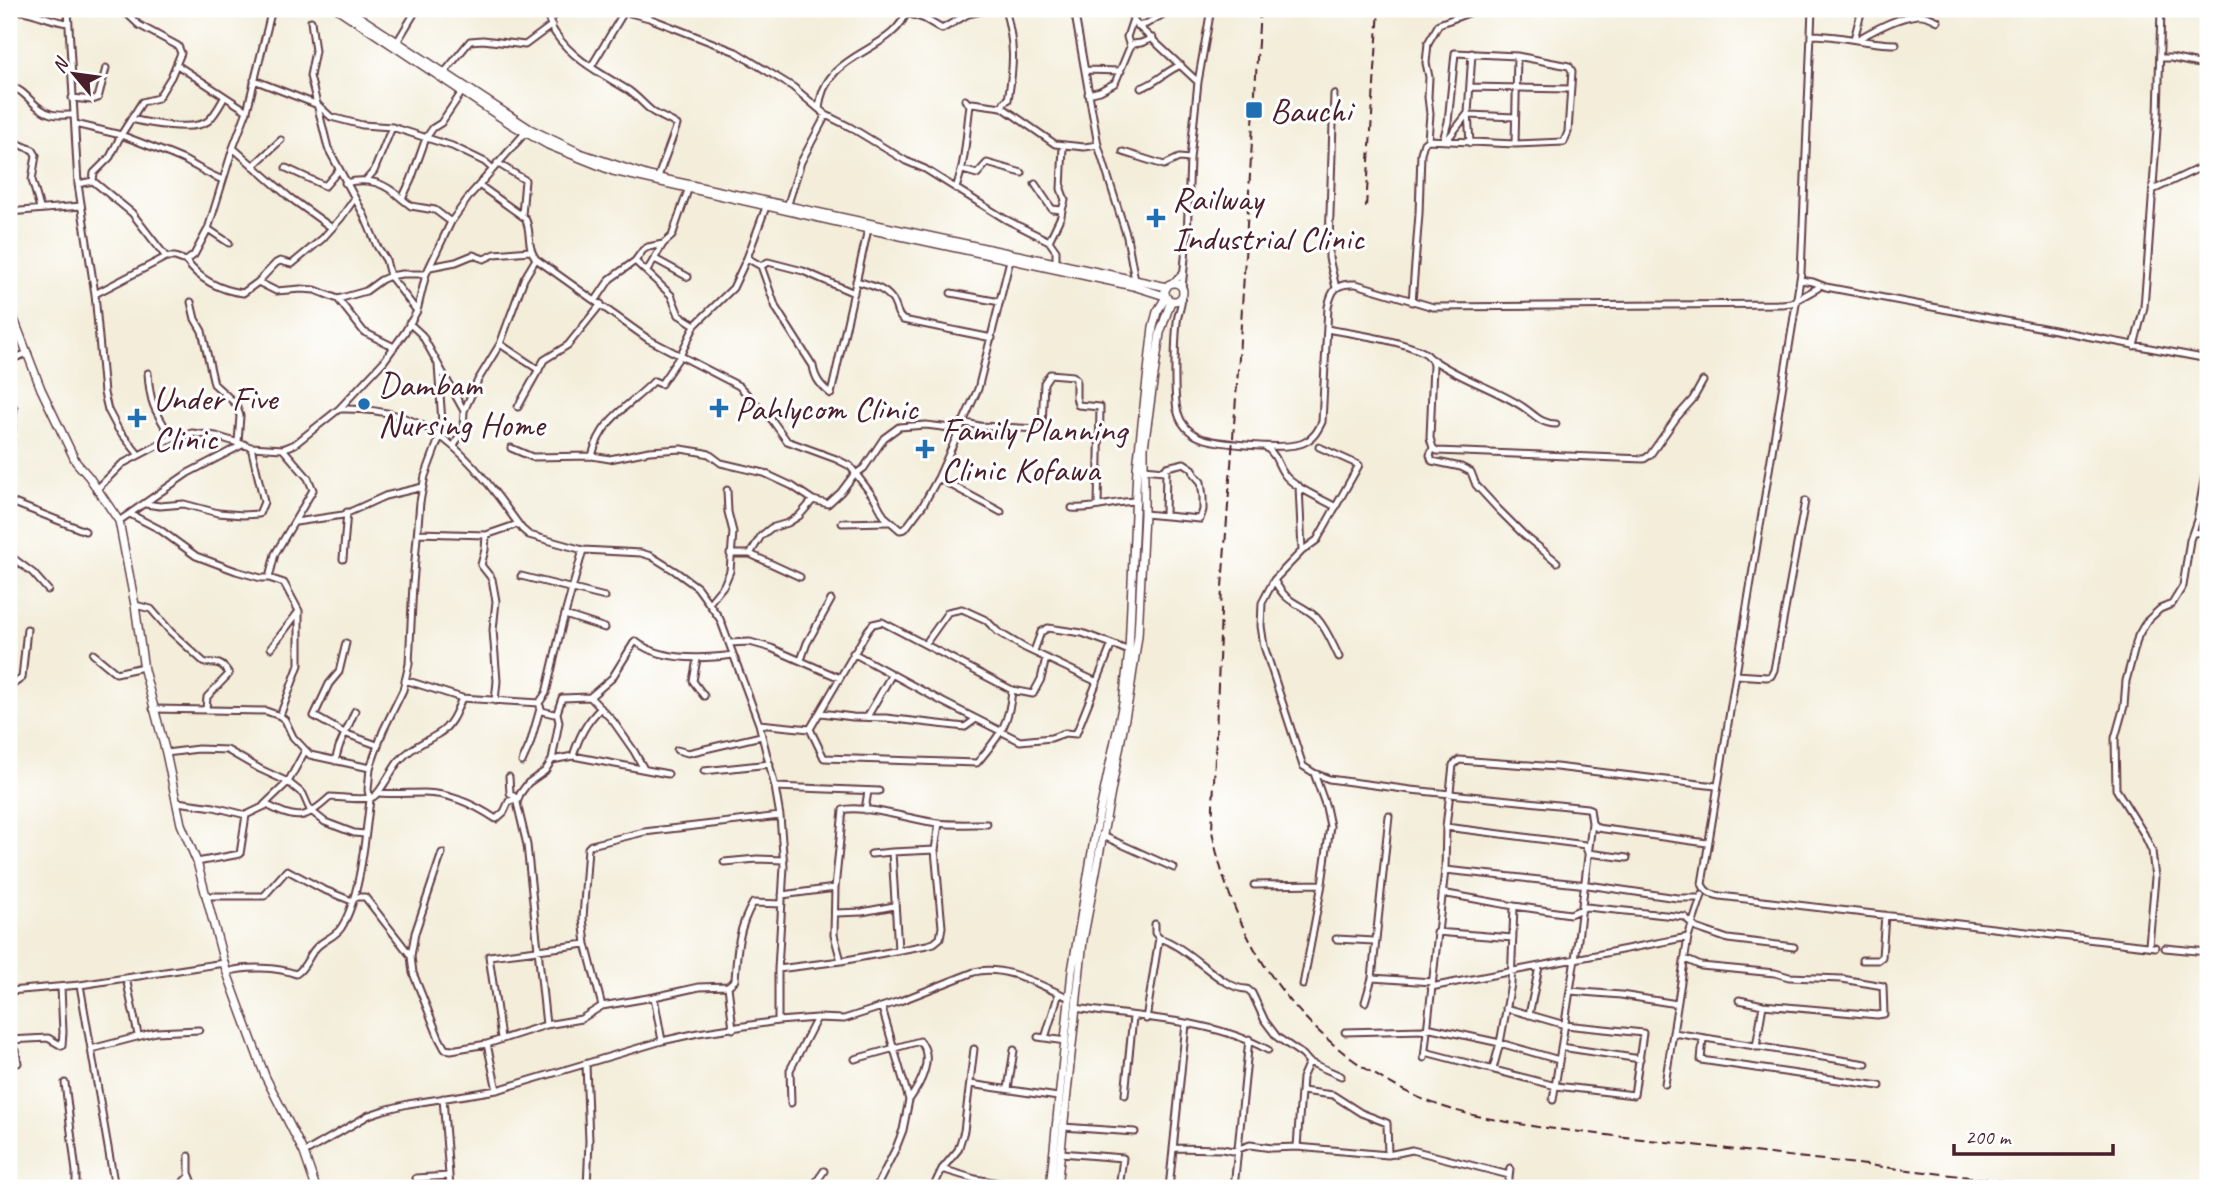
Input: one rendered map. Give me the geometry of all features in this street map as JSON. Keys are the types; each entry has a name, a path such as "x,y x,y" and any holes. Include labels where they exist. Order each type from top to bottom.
{"street":[{"path":"9,11 19,9 68,23"},
{"path":"68,9 78,184 96,294 104,393 108,410 118,429 139,455"},
{"path":"93,181 94,173 110,157 142,103 158,98 181,53 178,46 139,25 122,9"},
{"path":"186,261 194,255 208,229 247,111 272,9"},
{"path":"338,9 525,133 613,172 1133,286 1177,301 1182,291"},
{"path":"347,9 444,74 549,139 612,165 1056,263 1170,285 1182,291"},
{"path":"397,42 417,9"},
{"path":"544,9 552,22 553,30 573,53 594,71 636,96 650,110 677,125 657,177"},
{"path":"444,74 470,41 525,45 552,22 557,9"},
{"path":"614,9 649,18 736,52 793,87 826,115 956,188 1005,219 1049,241 1056,251 1056,263"},
{"path":"819,109 831,75 894,31 907,11 942,29 968,14 991,9"},
{"path":"1002,107 1008,100 1014,62 1013,39 1005,9"},
{"path":"1074,9 1098,145 1127,237 1135,279"},
{"path":"1127,9 1138,26 1198,82"},
{"path":"1138,26 1174,9"},
{"path":"1210,9 1198,82 1190,159 1187,238 1178,316 1175,403 1183,424 1203,439 1266,447 1292,447 1304,443 1318,430 1322,422 1330,296 1336,288 1344,284 1356,284 1412,302 1441,307 1782,304 1791,303 1818,288 1826,287"},
{"path":"1412,302 1421,153 1428,140 1430,114 1426,63 1428,43 1439,24 1479,9"},
{"path":"1496,9 1513,13 1523,9"},
{"path":"1665,1084 1688,937 1704,890 1702,875 1707,842 1801,272 1812,9"},
{"path":"1855,39 1862,9"},
{"path":"2134,346 2144,307 2161,58 2161,9"},
{"path":"591,67 625,10"},
{"path":"1855,39 1879,30 1891,21 1917,15 1938,21"},
{"path":"1130,47 1127,37 1133,19"},
{"path":"311,21 315,51 310,76 328,148 386,260 390,276 417,311"},
{"path":"1811,35 1831,35 1875,44 1896,44"},
{"path":"1088,94 1115,83 1130,47 1153,38"},
{"path":"1428,140 1515,144 1564,142 1568,132 1572,71 1569,66 1517,56 1455,53 1445,140"},
{"path":"1470,143 1472,53"},
{"path":"1515,144 1517,56"},
{"path":"2161,58 2208,66"},
{"path":"177,65 247,111"},
{"path":"1141,88 1181,65"},
{"path":"72,98 98,98 106,68"},
{"path":"1085,70 1121,71"},
{"path":"254,80 318,105 331,117 362,125 392,127 452,146 485,162 493,169"},
{"path":"9,86 21,90 34,105 52,115 74,115"},
{"path":"1470,87 1570,89"},
{"path":"402,200 426,138 433,128 441,123 462,92"},
{"path":"1334,94 1329,251 1336,288"},
{"path":"131,119 165,126 199,125 206,123 213,116 224,98"},
{"path":"956,188 963,170 970,105 965,100"},
{"path":"972,103 1002,107 1055,144 1084,147 1098,145"},
{"path":"1445,140 1469,114"},
{"path":"1469,114 1515,117"},
{"path":"788,204 801,162 826,115"},
{"path":"75,124 121,135 170,154 206,174 223,180"},
{"path":"367,179 392,127"},
{"path":"96,490 122,464 172,438 192,433 216,436 244,445 283,449 295,444 339,409 394,347 410,323 417,311 426,274 451,222 479,185 525,133"},
{"path":"9,140 33,150 36,155 32,180 40,208"},
{"path":"253,166 281,140"},
{"path":"1049,241 1065,200 1061,189 1063,146"},
{"path":"233,148 289,197 332,228"},
{"path":"1123,152 1164,165 1180,158 1190,159"},
{"path":"498,163 525,180 522,215"},
{"path":"963,170 977,174 987,163 1023,173"},
{"path":"2153,190 2208,164"},
{"path":"286,168 325,186 339,170"},
{"path":"345,183 367,179 390,190 411,206 435,210 451,222"},
{"path":"78,184 93,181"},
{"path":"93,181 132,213 166,257"},
{"path":"1035,184 1052,208 1062,210"},
{"path":"479,185 522,215 527,222 530,251 536,259 648,339 739,386 772,420 787,441 849,466 888,522 900,530 905,529 923,505 938,478 978,389 1010,260"},
{"path":"518,407 544,360 568,345 599,302 610,279 635,261 648,247 669,240 688,190"},
{"path":"96,294 166,257 186,261 203,279 231,292 243,293 258,282 276,262 292,264 332,228 355,198"},
{"path":"9,212 81,206"},
{"path":"592,456 596,439 613,418 654,381 661,384 680,356 695,325 733,288 766,206"},
{"path":"208,229 229,243"},
{"path":"747,258 761,266 776,308 813,366 823,388 831,394 868,229"},
{"path":"647,271 663,244"},
{"path":"430,267 456,262 473,255 484,259 495,254 530,251"},
{"path":"454,446 463,429 464,411 478,380 500,344 524,279 536,259"},
{"path":"655,259 688,277"},
{"path":"635,261 671,295 679,315 695,325"},
{"path":"761,266 768,262 803,271 854,293"},
{"path":"1801,272 1813,282 1826,287 2208,359"},
{"path":"338,299 366,291 390,276 426,274"},
{"path":"1057,1188 1095,834 1131,657 1138,636 1144,514 1144,447 1160,333 1170,285 1182,274"},
{"path":"856,281 873,285 890,296 897,314 903,320 992,338"},
{"path":"258,282 276,291 315,290 338,299 364,332 394,347"},
{"path":"1799,283 1813,282"},
{"path":"1799,283 1818,288"},
{"path":"951,293 1000,302"},
{"path":"1169,299 1178,316"},
{"path":"1050,1188 1072,971 1101,835 1131,657 1137,468 1153,327 1157,312 1169,299"},
{"path":"145,504 184,504 218,513 243,515 259,514 264,502 244,445 236,404 214,384 202,331 195,319 191,302"},
{"path":"9,306 76,462 119,521 135,605 143,667 181,824 197,862 224,963 265,1076 304,1153 316,1188"},
{"path":"410,323 422,335 464,411"},
{"path":"1327,329 1423,352 1453,373 1508,398 1544,423 1556,424"},
{"path":"500,344 540,370"},
{"path":"9,360 28,353"},
{"path":"1432,359 1430,438 1433,448 1430,455 1433,461 1471,472 1476,485 1498,509 1556,562"},
{"path":"227,972 255,967 296,974 302,971 317,947 341,929 353,899 362,862 370,800 370,768 377,745 403,690 409,664 413,584 423,487 440,436 442,412 438,365"},
{"path":"148,373 149,397 156,414 172,438"},
{"path":"962,422 979,426 1040,429 1046,377 1050,374 1073,376 1076,379 1078,405 1100,407 1098,506"},
{"path":"1433,448 1444,452 1644,459 1650,455 1693,399 1703,381"},
{"path":"9,400 14,408 14,417 9,462"},
{"path":"339,409 394,415 419,423 454,446 469,460 529,535 583,550 641,553 651,556 698,587 710,602 720,619 759,724 780,816 784,860 778,1021"},
{"path":"511,448 532,457 592,456 610,459 649,451 681,449 700,452 709,454 721,463 764,473 792,486 813,500 828,503 864,468 884,438 899,427 926,425 959,429"},
{"path":"119,521 188,473 244,445"},
{"path":"1266,447 1276,455 1283,474 1336,507"},
{"path":"1319,447 1359,465 1317,540 1302,551 1274,580 1262,603 1264,646 1298,755 1304,766 1329,779 1590,809 1592,823 1575,958 1553,1100"},
{"path":"269,578 275,554 313,489 308,478 283,449"},
{"path":"1704,890 1720,896 2152,946 2155,878 2152,851 2116,789 2115,738 2138,636 2146,622 2160,609 2172,604 2183,586 2208,458"},
{"path":"1144,514 1200,519 1203,510 1201,482 1191,466 1184,463 1167,467 1165,514"},
{"path":"1144,469 1166,471"},
{"path":"938,478 1001,512"},
{"path":"1299,486 1302,551"},
{"path":"295,523 343,515 385,496 423,487"},
{"path":"710,602 724,585 730,571 733,532 727,491"},
{"path":"750,554 761,536 771,528 788,523 799,516 813,500"},
{"path":"9,501 85,531"},
{"path":"1072,508 1091,509 1124,501 1137,501"},
{"path":"1736,675 1767,677 1771,676 1774,670 1805,501"},
{"path":"343,559 348,512"},
{"path":"130,514 159,529 196,556 236,571 284,583 299,611 299,666 280,716"},
{"path":"842,523 888,522"},
{"path":"418,533 485,535 518,524"},
{"path":"2194,533 2208,533"},
{"path":"485,535 481,565 492,579 496,601 493,630 497,681 495,701"},
{"path":"522,762 546,693 583,550"},
{"path":"730,554 750,554 800,577"},
{"path":"9,555 33,573 48,590"},
{"path":"521,576 605,597"},
{"path":"1274,580 1287,599 1317,619 1339,657"},
{"path":"801,660 807,643 831,600"},
{"path":"135,605 151,609 171,632 205,663 218,662 225,667 229,674 206,697 206,709"},
{"path":"926,643 948,612 962,609 986,620 998,632 1046,658 1097,682"},
{"path":"271,648 299,611"},
{"path":"565,615 605,628"},
{"path":"810,729 853,653 873,624 882,622 1012,690 1033,694 1041,679 1046,658"},
{"path":"1034,651 1041,632 1048,628 1082,632 1112,644 1131,657"},
{"path":"9,687 22,678 27,629"},
{"path":"627,637 662,652 696,659 733,655"},
{"path":"546,1025 527,845 517,799 528,783 547,769 552,760 559,722 557,713 562,698 590,697 612,678 635,641"},
{"path":"729,643 750,642 771,648 840,678"},
{"path":"346,643 339,672 329,684 314,716 344,733 377,745"},
{"path":"853,653 1020,741 1065,733 1076,734 1112,644"},
{"path":"93,654 116,673 143,667"},
{"path":"696,659 693,681 704,696"},
{"path":"867,717 892,674"},
{"path":"405,680 462,698 540,706 548,713 557,713"},
{"path":"810,729 824,758 977,763 1003,731 1011,708 1012,690"},
{"path":"590,697 613,721 643,769"},
{"path":"177,802 215,807 246,815 267,806 297,818 314,812 330,797 370,800 379,793 384,780 412,748 439,734 447,726 462,698"},
{"path":"573,756 579,736 601,708"},
{"path":"153,709 266,711 285,720 293,737 310,755 370,768"},
{"path":"335,761 355,711"},
{"path":"821,713 965,727 976,719"},
{"path":"759,724 810,729"},
{"path":"677,750 688,753 761,736"},
{"path":"166,754 198,749 227,750 288,782 303,794 310,810 325,822 365,834"},
{"path":"260,810 288,782 305,751"},
{"path":"552,760 573,756 668,774"},
{"path":"1506,1008 1565,1025 1643,1032 1634,1095 1556,1086 1493,1069 1424,1055 1453,765 1459,760 1470,759 1716,786"},
{"path":"704,771 769,764"},
{"path":"1303,985 1330,826 1314,773"},
{"path":"509,777 510,793 517,799"},
{"path":"775,787 878,791"},
{"path":"865,810 868,791"},
{"path":"379,793 424,793 454,797 496,819 509,801 517,799"},
{"path":"841,961 835,944 835,888 841,814 847,808 939,823 987,824"},
{"path":"197,862 240,854 246,815"},
{"path":"602,1006 586,944 582,911 587,852 591,845 644,832 780,816"},
{"path":"1365,1002 1371,978 1389,816"},
{"path":"778,969 841,961 934,943 940,939 942,927 935,850 939,823"},
{"path":"1592,823 1597,828 1607,830 1707,842"},
{"path":"1446,827 1586,845 1588,853"},
{"path":"1101,835 1174,867"},
{"path":"871,854 935,850"},
{"path":"892,852 898,950"},
{"path":"442,853 415,933 411,956 413,973 443,1047 451,1050 487,1044 546,1025 581,1019 602,1006 699,987 728,986 736,980 737,953 743,920 753,903 782,904"},
{"path":"1588,853 1627,858"},
{"path":"723,862 748,859 784,860"},
{"path":"206,896 264,896 287,870 322,889 353,899 365,897 411,956"},
{"path":"1444,870 1676,898 1701,898"},
{"path":"1254,885 1322,884"},
{"path":"782,895 835,888"},
{"path":"1442,894 1570,914 1586,908 1685,917 1696,928 1728,939 1794,947"},
{"path":"836,913 862,912 894,906"},
{"path":"1493,1069 1512,970 1514,906"},
{"path":"1862,960 1878,960 1882,957 1885,915"},
{"path":"1155,924 1155,933 1159,938 1189,953 1228,984 1247,989 1273,1033 1309,1062 1341,1076"},
{"path":"1436,932 1513,938"},
{"path":"1371,978 1431,985 1539,967 1688,937"},
{"path":"1146,1019 1159,938"},
{"path":"1336,939 1374,941"},
{"path":"501,1038 489,956 586,944"},
{"path":"2165,948 2208,952"},
{"path":"1685,959 1701,966 1775,973 1788,977 1842,979 1883,986 1884,1014 1877,1016 1763,1005 1739,1000"},
{"path":"9,991 80,985 224,963"},
{"path":"1529,1016 1539,967"},
{"path":"304,1153 369,1115 408,1104 497,1090 662,1041 698,1033 778,1021 844,1019 988,969 1006,971 1070,998"},
{"path":"126,978 138,1035"},
{"path":"80,985 115,1188"},
{"path":"728,986 733,1029"},
{"path":"18,1063 16,1052 9,1042 48,1038 62,1046 64,1032 61,987"},
{"path":"1570,991 1621,995 1677,1004"},
{"path":"1045,1038 1059,993"},
{"path":"654,997 662,1041"},
{"path":"1756,1047 1763,1005"},
{"path":"882,1008 909,1100"},
{"path":"1076,1008 1212,1028 1249,1039 1268,1050"},
{"path":"1125,1095 1133,1017"},
{"path":"791,1103 790,1070 817,1018"},
{"path":"1169,1188 1186,1024"},
{"path":"1345,1031 1431,1028 1500,1043 1559,1060"},
{"path":"91,1049 138,1035 199,1030"},
{"path":"1674,1033 1866,1064"},
{"path":"1038,1037 1066,1041"},
{"path":"1703,1038 1701,1060 1880,1086"},
{"path":"1234,1188 1249,1039"},
{"path":"855,1059 920,1041 927,1059 918,1087 909,1100 896,1148 876,1188"},
{"path":"487,1044 497,1090"},
{"path":"1561,1048 1640,1059"},
{"path":"933,1188 942,1169 958,1150 964,1130 974,1049"},
{"path":"1008,1089 1014,1050"},
{"path":"1297,1147 1302,1078 1309,1062"},
{"path":"586,1064 589,1141 587,1188"},
{"path":"65,1083 76,1188"},
{"path":"970,1084 1058,1097"},
{"path":"1302,1091 1334,1095 1361,1113 1387,1123 1388,1155"},
{"path":"443,1098 450,1188"},
{"path":"1063,1127 1135,1132"},
{"path":"1173,1148 1237,1151 1240,1147 1250,1145 1388,1155 1412,1150 1509,1175"},
{"path":"1061,1153 1123,1158 1119,1188"},
{"path":"189,1156 190,1177 195,1188"},
{"path":"1508,1188 1510,1168"},
{"path":"942,1169 975,1179 1030,1188"},
{"path":"812,1188 824,1171"},
{"path":"416,1178 449,1176"},
{"path":"179,1188 190,1177"}],"railway":[{"path":"1260,9 1222,587 1212,831 1222,873 1237,913 1256,951 1279,986 1305,1018 1336,1047 1371,1072 1425,1100 1472,1115 1538,1127 2064,1188"},
{"path":"1366,207 1379,9"}],"place":[{"name":"Bauchi","path":"1254,110"},
{"name":"Railway Industrial Clinic","path":"1156,218"},
{"name":"Dambam Nursing Home","path":"364,404"},
{"name":"Pahlycom Clinic","path":"719,408"},
{"name":"Under Five Clinic","path":"137,418"},
{"name":"Family Planning Clinic Kofawa","path":"925,449"}]}
